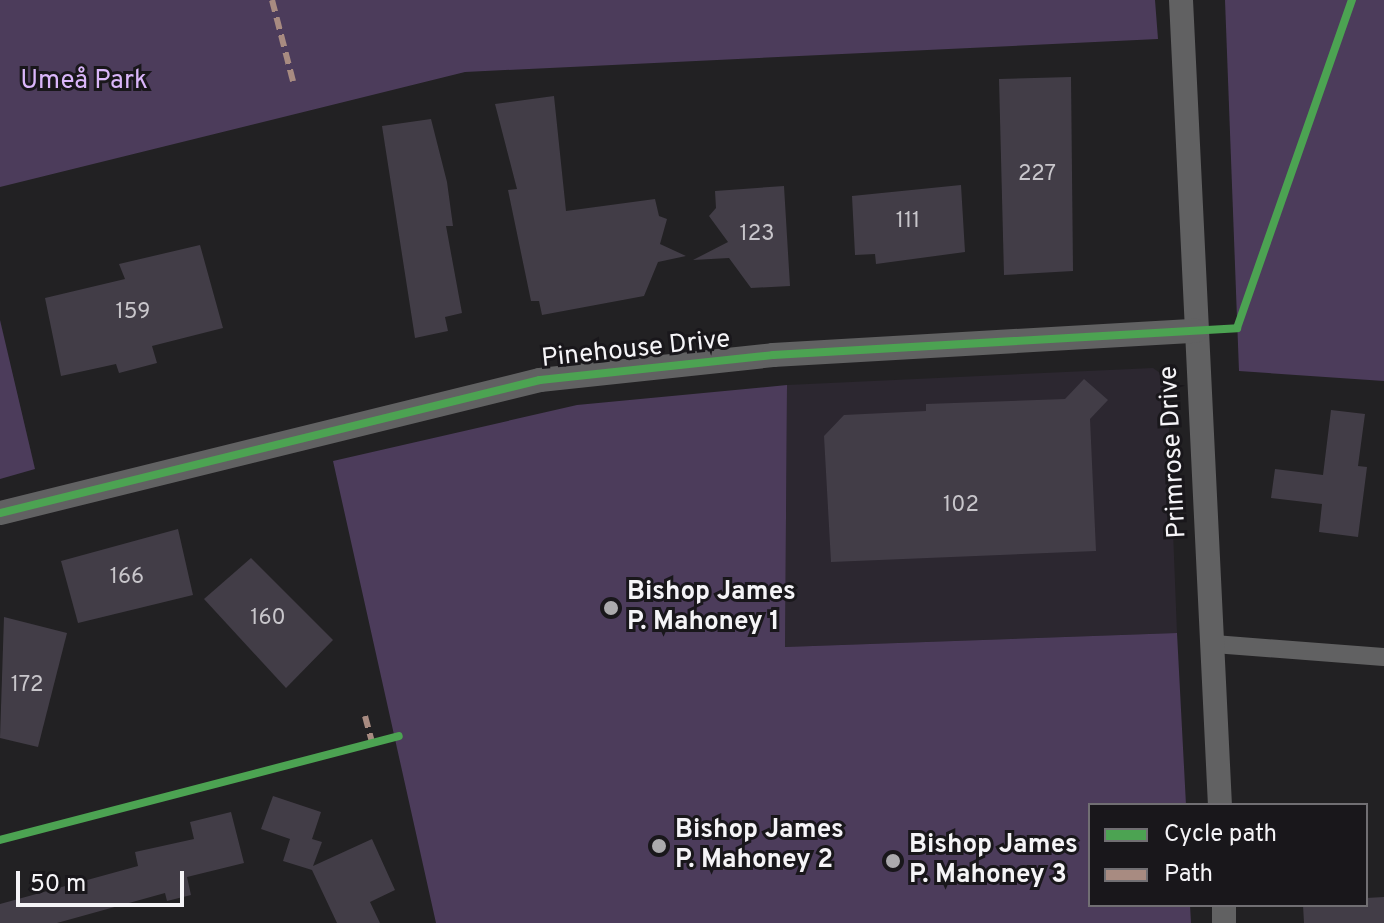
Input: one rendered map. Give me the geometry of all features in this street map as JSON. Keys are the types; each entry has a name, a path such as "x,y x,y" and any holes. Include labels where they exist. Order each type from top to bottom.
{"street":[{"name":"Primrose Drive","path":"1181,0 1220,803"},
{"name":"Pinehouse Drive","path":"0,513 540,380 773,355 1195,331"},
{"path":"1214,644 1384,657"}],"shaded area":[{"path":"1153,368 1167,378 1177,633 785,647 787,385"}],"green space":[{"name":"Umeå Park","path":"0,0 1155,0 1158,39 465,72 0,187"},
{"path":"1225,0 1384,0 1384,381 1239,371"},
{"path":"0,320 35,469 0,479"},
{"path":"787,385 785,647 1177,633 1186,803 1088,803 1088,907 1190,907 1191,923 436,923 333,461 577,405"}],"building":[{"path":"1071,77 1073,271 1004,275 999,79"},
{"path":"554,96 566,211 655,199 659,216 667,219 660,244 686,256 658,262 644,296 542,315 539,301 531,301 508,190 517,189 495,104"},
{"path":"431,119 447,182 453,226 446,226 462,313 445,317 448,331 415,338 382,126"},
{"path":"961,185 965,252 876,264 875,254 855,255 852,196"},
{"path":"784,186 790,286 751,288 729,258 693,260 728,242 709,216 716,208 715,191"},
{"path":"200,245 223,328 152,346 157,363 119,373 116,364 61,376 45,298 125,279 119,264"},
{"path":"1084,379 1108,400 1090,419 1096,551 831,562 824,436 844,415 926,411 926,404 1065,399"},
{"path":"1331,410 1365,414 1358,466 1367,467 1358,537 1319,532 1322,504 1271,498 1275,469 1323,475"},
{"path":"178,529 193,595 78,623 61,561"},
{"path":"251,558 333,640 286,688 204,599"},
{"path":"4,617 67,633 38,747 0,738"},
{"path":"273,796 321,812 312,839 322,842 313,866 372,839 395,890 370,902 380,923 337,923 312,870 283,861 290,839 261,829"},
{"path":"231,812 244,863 187,877 191,895 167,901 165,893 57,923 0,923 0,904 138,866 135,852 194,839 190,822"},
{"path":"1384,897 1384,923 1304,923 1303,907 1368,907 1368,898"}],"marked path":[{"path":"272,0 293,81"},
{"path":"365,716 372,743"}],"cycle path":[{"path":"0,513 540,380 773,355 1237,328 1352,0"},
{"path":"0,840 399,736"}],"place":[{"name":"Bishop James P. Mahoney 1","path":"611,608"},
{"name":"Bishop James P. Mahoney 2","path":"659,846"},
{"name":"Bishop James P. Mahoney 3","path":"893,861"}]}
